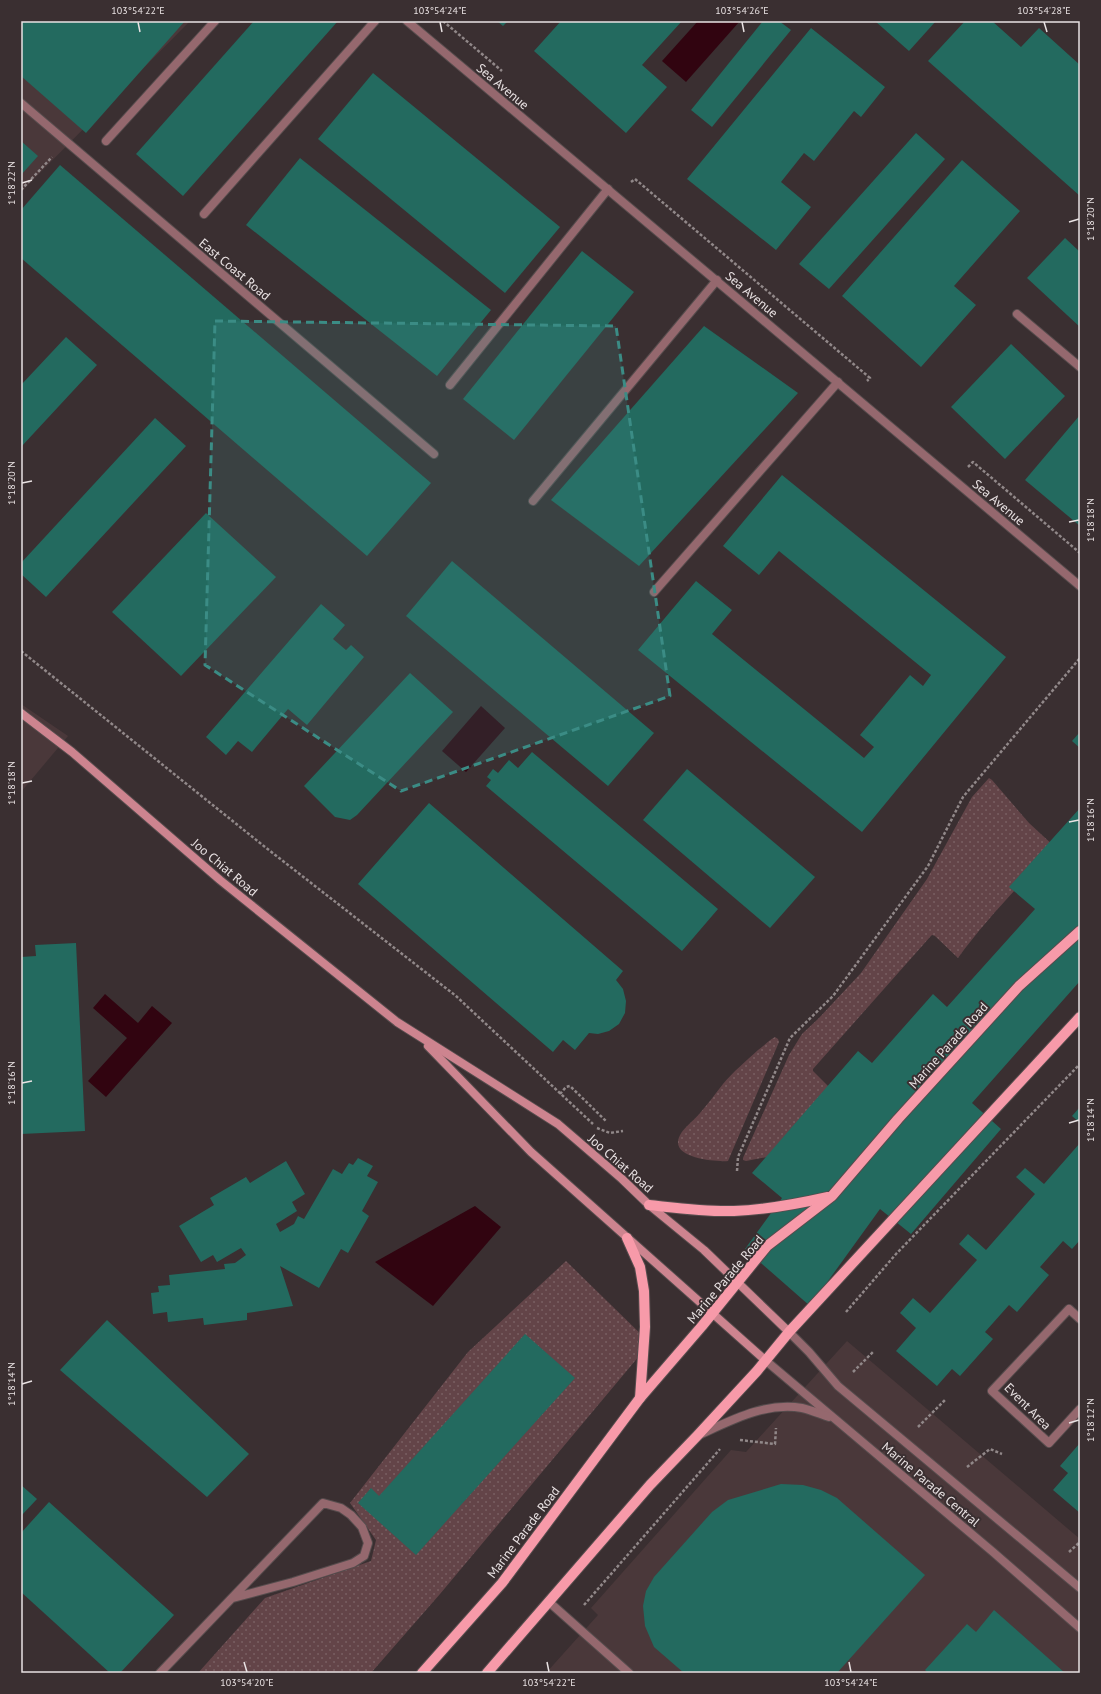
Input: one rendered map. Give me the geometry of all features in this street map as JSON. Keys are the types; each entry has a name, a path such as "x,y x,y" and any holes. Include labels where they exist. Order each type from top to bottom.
{"main road":[{"name":"Marine Parade Road","path":"422,1673 502,1584 640,1398 712,1314 767,1246 832,1196 898,1119 1019,986 1080,931"},
{"path":"487,1673 650,1485 697,1436 766,1360 789,1332 1080,1017"},
{"path":"649,1204 695,1210 734,1212 784,1207 832,1196"},
{"path":"627,1238 640,1267 644,1291 644,1327 640,1398"}],"street":[{"path":"106,141 215,21"},
{"path":"204,214 375,21"},
{"name":"Sea Avenue","path":"407,21 1080,586"},
{"name":"East Coast Road","path":"21,103 434,454"},
{"path":"450,385 608,189"},
{"path":"533,501 717,280"},
{"path":"1017,314 1080,367"},
{"path":"654,592 838,382"},
{"name":"Joo Chiat Road","path":"21,713 72,752 226,884 397,1022 558,1124 704,1250 789,1332"},
{"name":"Joo Chiat Road","path":"418,1035 531,1152 712,1314 766,1360"},
{"name":"Event Area","path":"1080,1319 1069,1309 992,1391 1049,1443 1080,1410"},
{"name":"Marine Parade Central","path":"789,1332 809,1352 838,1386 1080,1588"},
{"name":"Marine Parade Central","path":"766,1360 993,1552 1080,1628"},
{"path":"697,1436 749,1413 778,1407 802,1408 834,1418"},
{"path":"160,1673 323,1503 341,1508 352,1515 362,1528 368,1543 364,1556 352,1563 293,1582 233,1598"},
{"path":"549,1602 629,1673"}],"path":[{"path":"443,21 503,71"},
{"path":"21,190 66,141"},
{"path":"624,178 630,184 635,179 870,378 866,382 872,387"},
{"path":"962,462 968,468 973,462 1080,553"},
{"path":"21,651 265,847 456,996 598,1128 610,1133 623,1131"},
{"path":"737,1171 738,1157 790,1038 834,996 928,866 963,797 1080,658"},
{"path":"846,1312 896,1254 1080,1064"},
{"path":"560,1094 566,1087 570,1086 606,1121"},
{"path":"838,1386 874,1351"},
{"path":"903,1441 946,1399"},
{"path":"569,1621 724,1444"},
{"path":"955,1483 969,1464 990,1449 1002,1454"}],"highlighted area":[{"path":"215,321 616,326 670,696 401,791 205,665"}],"shaded area":[{"path":"21,21 190,21 21,192"},
{"path":"698,21 740,21 686,82 662,61"},
{"path":"21,704 68,736 21,792"},
{"path":"481,706 505,728 466,772 442,751"},
{"path":"989,778 1029,823 1055,847 1017,887 958,958 935,936 932,935 930,937 813,1069 813,1071 837,1095 782,1154 746,1161 743,1160 789,1055 802,1034 861,973 927,879 972,797"},
{"path":"105,994 138,1023 152,1006 172,1023 106,1097 88,1081 127,1038 93,1008"},
{"path":"775,1037 779,1042 728,1161 707,1160 690,1156 679,1148 678,1142 681,1134 723,1084 758,1050"},
{"path":"475,1206 501,1227 433,1306 375,1262"},
{"path":"566,1261 650,1343 440,1594 371,1673 198,1673 265,1598 371,1561 376,1540 350,1503 468,1352"},
{"path":"847,1341 1080,1539 1080,1673 546,1673 598,1615 591,1608 731,1450 746,1452"}],"building":[{"path":"21,21 185,21 86,133 21,76"},
{"path":"254,21 338,21 183,196 136,154"},
{"path":"497,21 508,21 503,26"},
{"path":"561,21 682,21 642,65 667,87 626,133 534,51"},
{"path":"763,21 779,21 791,30 712,127 691,110"},
{"path":"875,21 936,21 909,51"},
{"path":"965,21 992,21 1021,47 1039,28 1080,65 1080,196 928,61"},
{"path":"811,28 885,87 861,117 854,111 814,161 804,153 781,182 811,207 776,250 687,179"},
{"path":"373,73 560,227 505,293 318,139"},
{"path":"916,133 945,159 829,289 799,264"},
{"path":"21,141 38,156 21,175"},
{"path":"300,158 491,310 437,376 246,225"},
{"path":"962,160 1020,211 954,286 976,305 921,367 842,296"},
{"path":"60,165 431,483 367,556 21,258 21,210"},
{"path":"1065,238 1080,252 1080,327 1027,278"},
{"path":"582,251 634,292 514,440 463,399"},
{"path":"704,326 798,393 639,566 551,500"},
{"path":"66,337 97,365 21,447 21,385"},
{"path":"1011,344 1065,396 1005,459 951,407"},
{"path":"1080,415 1080,526 1025,480"},
{"path":"155,418 186,446 46,597 21,574 21,563"},
{"path":"782,475 1006,657 862,832 638,650 696,581 732,610 712,634 864,758 874,747 860,735 910,675 923,686 931,675 779,551 759,575 723,546"},
{"path":"206,513 276,577 181,676 112,612"},
{"path":"452,561 654,733 608,786 406,616"},
{"path":"321,604 345,625 333,639 346,650 351,645 364,657 307,725 288,709 252,752 238,741 226,755 206,737"},
{"path":"410,673 453,712 357,815 350,820 335,817 304,786"},
{"path":"1080,732 1080,748 1072,741"},
{"path":"532,752 718,909 682,951 486,786 491,780 487,777 493,769 498,773 509,760 518,768"},
{"path":"687,769 815,877 770,928 643,820"},
{"path":"429,803 623,971 616,980 623,989 626,1001 625,1013 619,1024 609,1031 598,1034 589,1033 575,1050 563,1040 553,1052 358,884"},
{"path":"1080,808 1080,981 972,1103 1001,1129 911,1234 880,1209 810,1306 745,1249 782,1198 752,1173 858,1051 872,1063 933,994 947,1007 1035,909 1009,887"},
{"path":"76,943 85,1131 21,1134 21,957 36,956 35,945"},
{"path":"1080,1107 1080,1123 1072,1116"},
{"path":"1080,1143 1080,1240 1072,1249 1063,1241 1040,1267 1049,1275 1017,1312 1009,1305 985,1332 993,1339 960,1376 952,1369 937,1386 896,1351 916,1328 900,1313 913,1298 930,1313 977,1260 959,1244 968,1234 986,1250 1035,1194 1016,1177 1025,1168 1044,1184"},
{"path":"358,1158 373,1166 367,1176 378,1182 362,1211 369,1216 348,1253 341,1249 319,1288 280,1266 293,1306 247,1313 247,1320 204,1325 203,1318 168,1322 167,1312 153,1314 151,1293 159,1292 158,1286 170,1285 169,1275 225,1269 224,1264 235,1263 246,1255 241,1248 217,1262 213,1255 201,1262 179,1226 214,1205 210,1198 246,1177 250,1183 286,1161 305,1194 292,1202 297,1211 276,1224 280,1232 294,1224 298,1216 304,1219 333,1169 342,1174 349,1163 353,1165"},
{"path":"107,1320 249,1454 207,1497 60,1370"},
{"path":"525,1334 575,1378 416,1555 358,1503 371,1488 379,1496"},
{"path":"1080,1443 1080,1513 1053,1490 1068,1473 1060,1466"},
{"path":"781,1484 803,1485 821,1490 837,1498 925,1575 837,1673 684,1673 654,1647 645,1626 643,1606 646,1591 654,1577 712,1512 728,1500"},
{"path":"21,1485 37,1499 21,1516"},
{"path":"49,1502 174,1615 120,1673 110,1673 21,1592 21,1533"},
{"path":"994,1610 1065,1673 928,1673 925,1670 967,1624 976,1632"}]}
